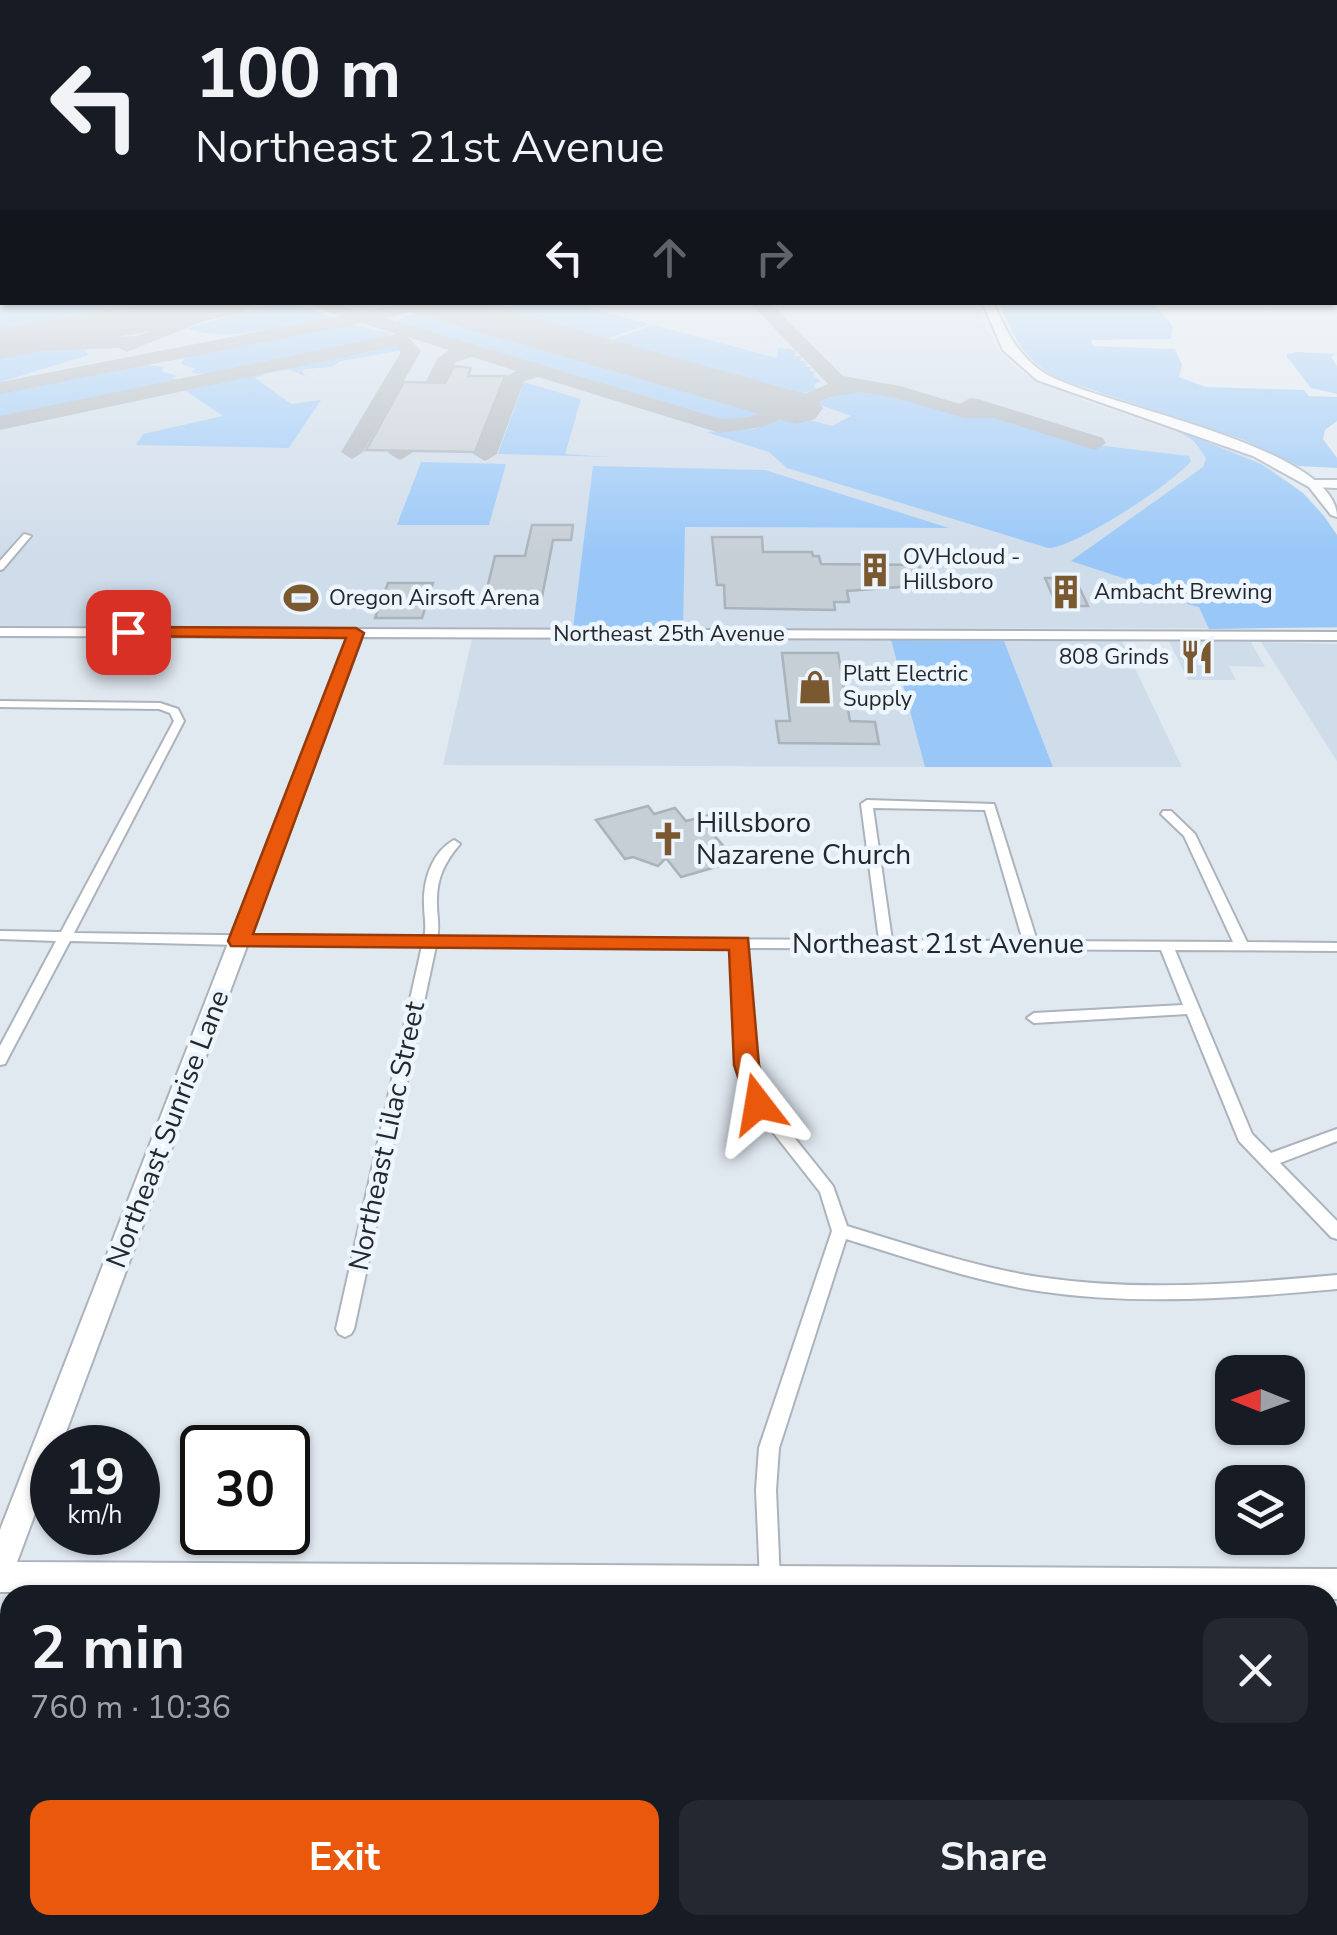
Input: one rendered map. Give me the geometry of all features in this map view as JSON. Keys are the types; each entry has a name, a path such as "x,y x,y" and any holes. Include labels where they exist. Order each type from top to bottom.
{"highway":[{"path":"1041,376 1104,402 1231,442 1289,470 1310,490 1316,488 1337,512"}],"street":[{"path":"1316,488 1337,484"},
{"path":"0,567 27,536"},
{"name":"Northeast 25th Avenue","path":"0,632 1337,636"},
{"name":"Northeast Sunrise Lane","path":"0,1569 356,633"},
{"path":"0,704 151,706 174,711 180,721 0,1060"},
{"path":"886,944 865,808 872,804 990,807 1031,945"},
{"path":"1167,814 1189,834 1242,946"},
{"name":"Northeast Lilac Street","path":"345,1329 433,927 428,900 438,858 454,844"},
{"name":"Northeast 21st Avenue","path":"0,935 239,941 1337,947"},
{"path":"740,943 747,1065 758,1104 827,1190 840,1232 769,1448 766,1490 770,1582"},
{"path":"1166,946 1245,1137 1337,1232"},
{"path":"1034,1018 1192,1009"},
{"path":"1267,1161 1337,1135"},
{"path":"840,1232 996,1275 1081,1289 1164,1292 1337,1282"},
{"path":"0,1577 342,1585"},
{"path":"565,1585 1337,1584"}],"shaded area":[{"path":"0,376 1031,376 1088,402 1239,452 1273,470 1303,493 1337,535 1337,628 683,629 684,527 944,528 594,466 573,628 0,626","holes":["421,462 506,465 398,525"]},
{"path":"88,376 179,379 178,383 0,420 0,393"},
{"path":"241,376 260,376 255,378 291,404 321,400 289,448 136,445 143,434 223,416 186,391 177,393"},
{"path":"575,376 660,376 759,412 745,420 720,420"},
{"path":"710,376 815,376 820,381 814,385 816,389 794,396"},
{"path":"1055,376 1179,376 1206,387 1304,390 1309,396 1337,397 1337,421 1325,430 1323,439 1337,458 1337,468 1299,466 1244,440"},
{"path":"1302,376 1337,376 1337,394 1311,388"},
{"path":"518,383 581,399 565,454 612,457 498,454 522,388"},
{"path":"868,390 901,394 957,413 997,416 1080,443 1189,456 1191,461 1123,513 1079,538 1048,548 787,468 769,452 706,432 755,429 790,415 832,426 851,416 815,403 837,394"},
{"path":"1172,428 1261,464 1303,493 1324,516 1337,535 1337,627 1209,629 1199,607 1187,604 1190,600 1071,561 1203,467 1206,458 1194,441"},
{"path":"421,462 506,464 489,525 397,525"},
{"path":"593,466 765,470 949,528 685,527 683,629 573,628"},
{"path":"472,639 891,640 925,767 443,765"},
{"path":"891,640 1004,641 1053,767 925,767"},
{"path":"1004,641 1122,641 1182,767 1053,767"},
{"path":"1169,641 1251,642 1265,667 1229,666 1236,680 1188,680"},
{"path":"1261,642 1337,644 1337,761"}],"building":[{"path":"449,376 505,376 475,452 366,450 404,382 445,383"},
{"path":"532,525 573,525 571,540 553,540 542,597 485,597 495,556 525,556"},
{"name":"OVHcloud - Hillsboro","path":"712,537 762,537 763,552 812,552 819,556 821,564 919,565 925,585 847,591 849,602 834,602 835,610 725,608 724,585 717,585"},
{"name":"Ambacht Brewing","path":"1045,578 1075,578 1088,606 1057,606"},
{"path":"388,583 433,583 422,618 375,618"},
{"name":"Platt Electric Supply","path":"782,653 838,653 850,721 875,722 879,744 779,743 776,721 790,721"},
{"name":"Hillsboro Nazarene Church","path":"648,806 654,814 675,808 686,821 714,814 728,829 713,834 737,861 681,877 666,858 658,866 633,857 625,859 596,820"}],"taxiway":[{"path":"0,388 60,376"},
{"path":"0,423 221,376"},
{"path":"352,452 396,376"},
{"path":"400,453 439,376"},
{"path":"485,454 518,376"},
{"path":"556,376 720,426 756,422 822,392 858,386"},
{"path":"831,376 836,381 900,392 964,412 993,412"},
{"path":"970,404 1095,443"}],"runway":[{"path":"685,376 796,408"}],"place":[{"name":"OVHcloud - Hillsboro","path":"875,570"},
{"name":"Ambacht Brewing","path":"1066,592"},
{"name":"Oregon Airsoft Arena","path":"301,598"},
{"name":"808 Grinds","path":"1197,657"},
{"name":"Platt Electric Supply","path":"815,687"},
{"name":"Hillsboro Nazarene Church","path":"668,839"}],"route":[{"path":"128,632 356,633 239,941 740,943 743,1032 758,1104"}]}
